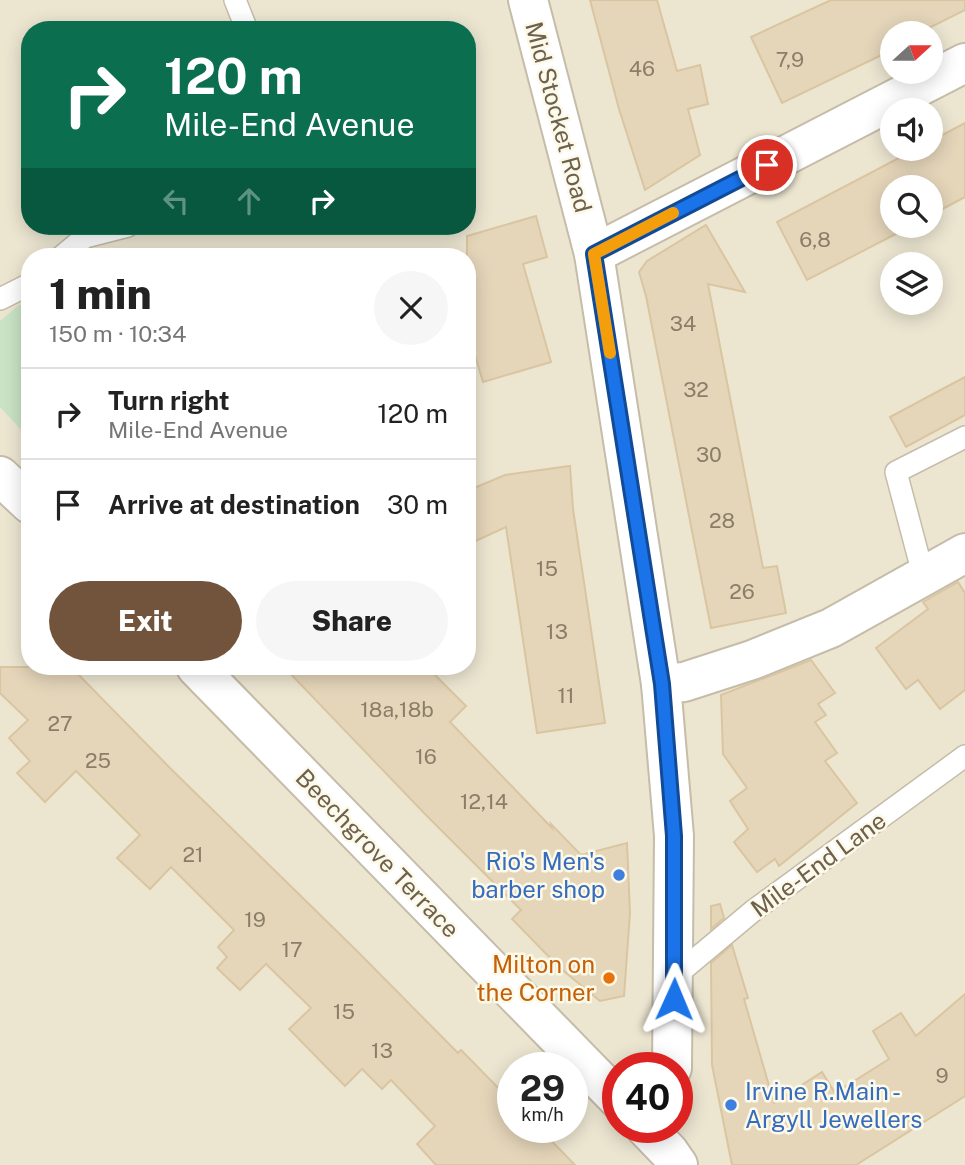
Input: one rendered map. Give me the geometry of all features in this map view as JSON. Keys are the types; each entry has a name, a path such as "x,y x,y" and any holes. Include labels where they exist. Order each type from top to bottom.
{"street":[{"name":"Mid Stocket Road","path":"528,0 594,254 662,684 674,836 672,1052"},
{"path":"594,254 965,63"},
{"path":"0,476 21,496"},
{"path":"662,684 684,682 752,660 831,628 923,574 965,553"},
{"name":"Beechgrove Terrace","path":"205,675 602,1083"}],"lane":[{"path":"235,0 243,21"},
{"path":"72,248 85,237 93,235"},
{"path":"0,299 21,288"},
{"path":"923,574 896,472 965,437"},
{"name":"Mile-End Lane","path":"674,977 753,911 965,756"}],"shaded area":[{"path":"0,0 965,0 965,1165 0,1165"}],"green space":[{"path":"21,304 21,429 0,407 0,321"}],"building":[{"path":"590,0 657,0 677,71 700,65 708,104 688,109 700,155 645,190 619,109"},
{"path":"831,0 965,0 965,10 943,21 880,21 880,56 782,103 751,37"},
{"path":"965,123 965,197 943,209 943,175 880,175 880,238 888,238 807,280 777,222 893,161 943,161 943,135"},
{"path":"536,216 547,257 523,264 551,362 483,382 476,358 476,248 467,248 467,236"},
{"path":"706,225 745,292 708,284 763,568 777,566 786,613 711,628 646,296 639,272 647,261"},
{"path":"965,377 965,415 906,447 890,417"},
{"path":"570,466 573,509 605,723 537,733 506,527 476,541 476,487 505,475"},
{"path":"958,582 965,593 965,690 940,709 918,680 906,689 876,648 928,609 923,602"},
{"path":"811,660 835,693 818,704 826,715 815,722 837,753 825,761 857,803 779,866 775,859 757,872 734,842 748,829 730,801 747,788 723,754 721,695"},
{"path":"0,667 21,667 21,675 79,675 458,1053 461,1050 497,1087 497,1143 554,1143 575,1165 436,1165 417,1144 435,1126 391,1080 382,1089 362,1069 345,1086 289,1029 311,1008 266,964 240,990 217,968 227,957 218,947 234,930 171,867 150,889 117,858 140,835 76,771 45,802 17,773 30,761 9,738 28,720 0,693"},
{"path":"292,675 435,675 466,706 450,722 581,855 627,843 630,913 624,996 600,1001 560,968 512,919 521,910"},
{"path":"720,904 724,918 711,929 711,906"},
{"path":"732,945 748,998 744,999 774,1103 822,1072 835,1093 889,1059 873,1031 901,1013 916,1036 965,994 965,1096 856,1165 732,1165 712,1065 711,963"}],"slow traffic":[{"path":"610,353 594,254 673,213"}],"place":[{"name":"Rio's Men's barber shop","path":"619,875"},
{"name":"Milton on the Corner","path":"609,978"},
{"name":"Irvine R.Main - Argyll Jewellers","path":"731,1105"}],"route":[{"path":"674,999 674,836 662,684 594,254 767,165"}]}
